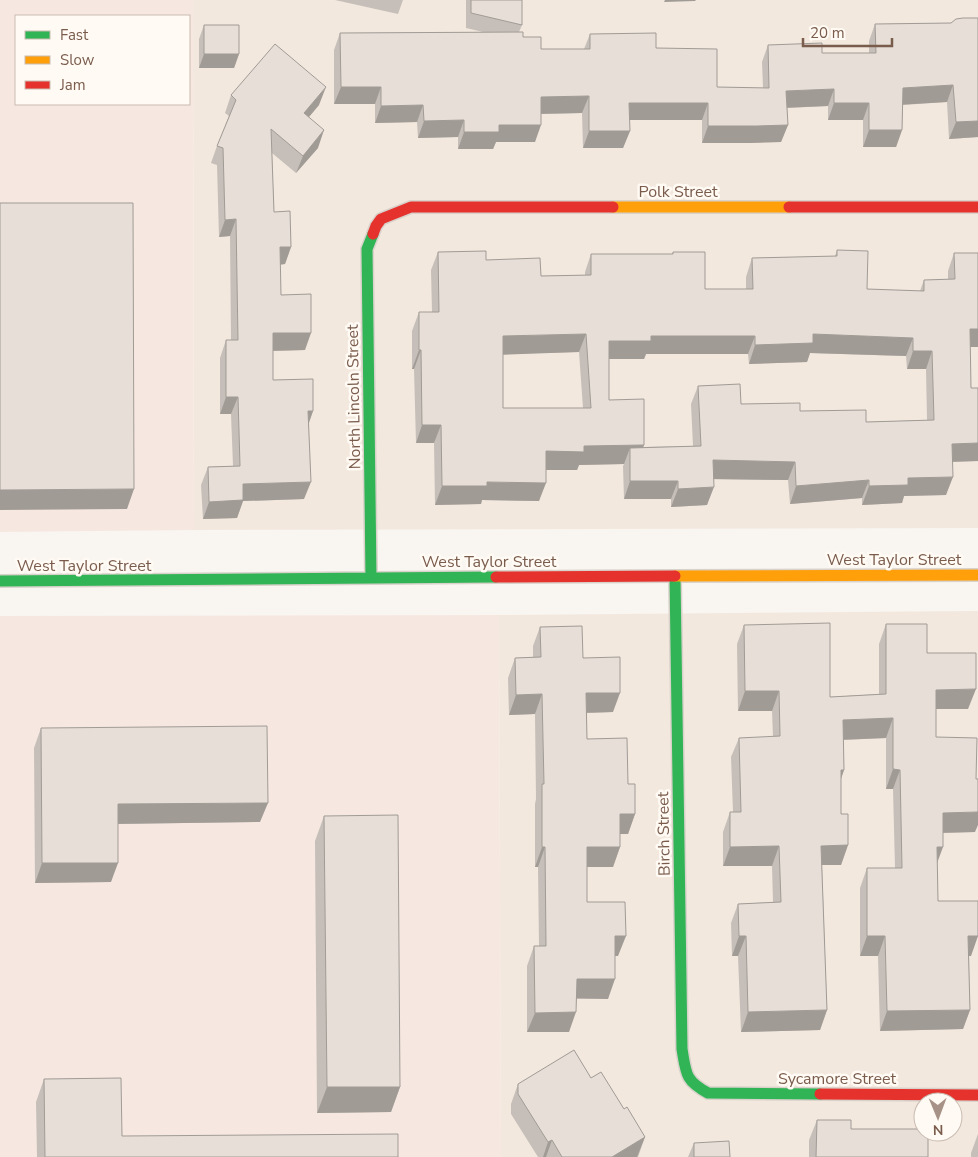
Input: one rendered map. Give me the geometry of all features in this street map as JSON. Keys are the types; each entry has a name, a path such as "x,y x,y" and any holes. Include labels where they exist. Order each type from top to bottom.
{"street":[{"name":"Polk Street","path":"381,219 411,207 978,207"},
{"name":"North Lincoln Street","path":"371,578 367,249 376,226 381,219"},
{"name":"West Taylor Street","path":"0,581 978,575"},
{"name":"Birch Street","path":"675,577 682,1049 686,1076 696,1087"},
{"name":"Sycamore Street","path":"696,1087 708,1093 978,1095"}],"shaded area":[{"path":"0,0 193,0 194,530 0,532"},
{"path":"193,0 978,0 978,528 194,530"},
{"path":"978,611 978,1157 501,1157 499,615"},
{"path":"499,615 501,1157 0,1157 0,616"}],"building":[{"path":"471,0 522,0 522,25 471,13"},
{"path":"978,18 978,121 956,122 953,85 903,88 902,130 869,130 869,103 834,103 834,89 786,91 788,125 708,126 708,103 629,103 630,131 589,131 589,96 541,97 541,125 499,125 499,132 464,132 464,120 424,121 423,105 381,106 381,87 341,87 340,33 523,32 523,37 541,37 541,49 590,49 590,34 656,33 656,48 717,49 717,87 769,88 768,45 822,43 822,53 876,53 875,24 951,23 956,19"},
{"path":"204,25 239,25 239,54 204,54"},
{"path":"275,44 326,87 304,113 324,130 303,156 271,129 274,212 290,211 291,247 280,247 281,295 311,294 311,333 273,333 273,380 313,379 313,411 308,411 311,482 243,484 243,500 209,502 208,467 240,466 238,397 226,397 226,340 238,340 236,219 225,220 223,148 217,146 236,100 231,95"},
{"path":"0,203 133,203 134,489 0,490"},
{"path":"837,250 868,251 867,289 924,291 924,280 955,279 954,253 978,253 978,329 970,329 971,388 978,388 978,443 952,444 953,477 908,478 908,485 869,486 869,480 796,486 795,462 713,460 714,487 678,489 678,481 630,481 630,448 701,446 698,386 740,384 741,404 800,403 800,411 866,410 866,422 934,420 932,351 913,351 913,338 813,334 813,343 755,345 755,336 651,336 651,341 609,341 609,400 644,399 644,445 584,446 584,452 546,451 546,483 487,482 487,486 442,486 441,425 422,425 421,350 419,350 419,312 439,312 438,252 486,251 486,260 540,258 541,276 591,275 591,254 705,252 705,289 753,289 752,258 837,256","holes":["586,334 591,408 503,408 503,336"]},
{"path":"830,623 830,697 886,694 886,624 927,624 927,653 976,653 976,689 936,690 936,737 977,738 976,779 978,779 978,812 943,813 943,847 937,847 938,901 978,901 978,936 968,936 970,1010 887,1011 885,936 867,936 867,868 902,868 900,770 893,769 893,718 843,720 844,770 841,770 841,814 848,814 848,845 821,846 827,1010 748,1012 746,936 739,936 738,904 781,902 779,846 730,847 730,812 741,812 739,738 780,736 779,691 745,691 744,625"},
{"path":"582,626 583,658 620,657 620,693 586,693 587,739 627,738 628,784 635,784 635,814 620,814 620,847 587,847 587,902 625,902 626,936 615,936 615,979 577,979 576,1012 535,1013 534,946 546,946 545,847 542,847 542,784 544,784 542,694 516,695 515,658 541,657 540,627"},
{"path":"267,726 268,803 118,804 118,863 42,863 41,728"},
{"path":"398,815 400,1087 327,1087 324,816"},
{"path":"574,1050 591,1078 601,1072 624,1109 627,1107 645,1137 612,1157 562,1157 552,1140 548,1142 518,1094 518,1084"},
{"path":"121,1078 122,1136 398,1134 398,1157 45,1157 44,1079"},
{"path":"817,1120 851,1120 851,1129 913,1129 913,1142 928,1142 928,1157 816,1157"},
{"path":"729,1141 730,1157 694,1157 694,1143"}],"traffic: fast":[{"path":"371,578 367,249 373,234"},
{"path":"0,581 496,577"},
{"path":"675,577 682,1049 686,1070 691,1080 700,1089 708,1093 820,1094"}],"traffic: slow":[{"path":"613,207 789,207"},
{"path":"675,576 978,575"}],"traffic: jam":[{"path":"373,234 381,219 411,207 613,207"},
{"path":"789,207 978,207"},
{"path":"496,577 675,576"},
{"path":"820,1094 978,1095"}]}
